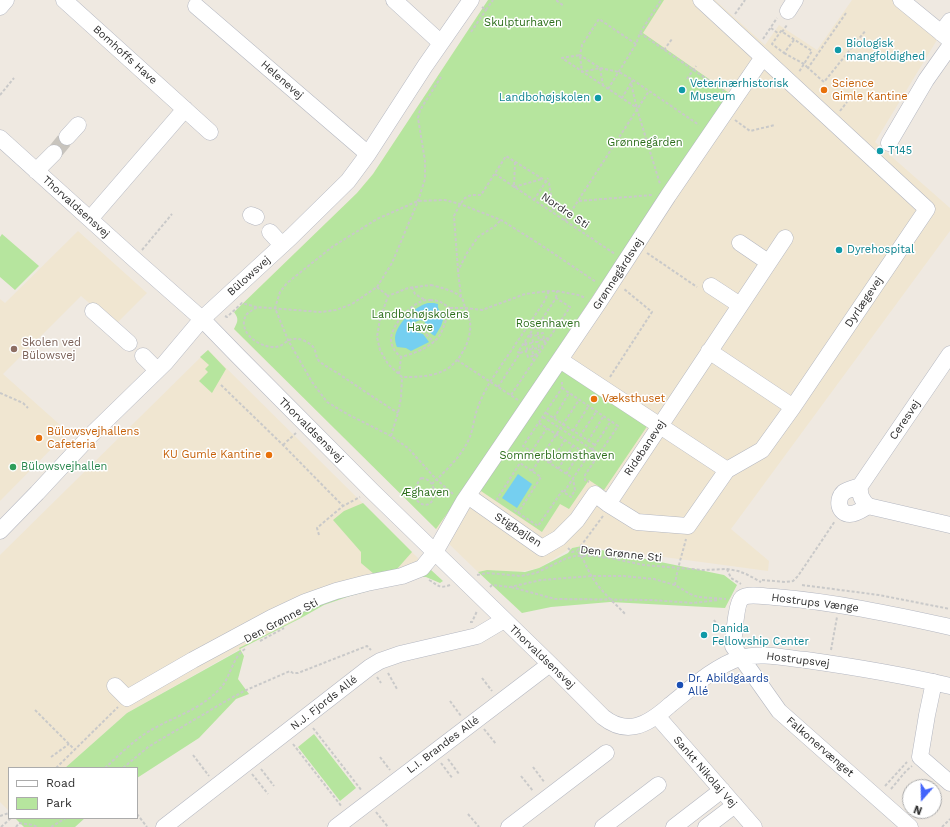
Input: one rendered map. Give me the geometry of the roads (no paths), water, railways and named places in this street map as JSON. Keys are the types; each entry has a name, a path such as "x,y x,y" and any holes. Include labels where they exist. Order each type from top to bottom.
{"street":[{"path":"0,7 6,0"},
{"name":"Bomhoffs Have","path":"64,0 210,132"},
{"path":"394,0 441,43"},
{"name":"Bülowsvej","path":"0,531 90,436 164,363 202,319 348,181 368,154 471,0"},
{"name":"Dyrlægevej","path":"701,0 928,209 762,450 727,470"},
{"path":"889,143 926,80 948,35 901,0"},
{"name":"Helenevej","path":"196,6 368,154"},
{"name":"Grønnegårdsvej","path":"115,686 127,698 193,660 271,618 305,602 336,591 402,576 422,568 435,552 466,499 626,262 666,195 712,134 735,99 759,54"},
{"path":"90,219 185,109"},
{"path":"67,137 78,125"},
{"name":"Thorvaldsensvej","path":"0,138 202,319 372,491 603,717 610,723 617,726"},
{"path":"36,171 54,153"},
{"path":"270,232 282,245"},
{"name":"Ridebanevej","path":"608,504 785,238"},
{"path":"740,243 768,262"},
{"path":"707,288 740,305"},
{"path":"93,311 129,343"},
{"path":"709,351 793,407"},
{"name":"Ceresvej","path":"863,497 846,491 840,497 841,506 846,513 854,513 950,354"},
{"path":"143,356 157,370"},
{"path":"560,360 727,470"},
{"name":"Stigbøjlen","path":"466,499 542,548 559,538 577,520 594,494 637,522 688,526 727,470"},
{"path":"863,497 950,525"},
{"name":"Hostrups Vænge","path":"741,658 733,646 738,607 740,600 749,596 839,604 950,627"},
{"name":"N.J. Fjords Allé","path":"164,827 370,667 380,661 400,654 477,636 504,620"},
{"name":"Hostrupsvej","path":"617,726 638,726 657,716 696,684 722,666 741,658 765,655 829,663 890,673 950,686"},
{"name":"Falkonervænget","path":"741,658 779,711 910,827"},
{"name":"L.I. Brandes Allé","path":"336,827 550,664"},
{"path":"934,682 927,715 921,758 950,783"},
{"name":"Sankt Nikolaj Vej","path":"657,716 754,827"},
{"path":"508,827 606,753"},
{"path":"603,827 658,785"},
{"path":"674,827 722,790"},
{"path":"706,827 735,805"}],"water":[{"path":"428,303 438,304 441,312 445,314 441,326 435,336 429,332 424,321 420,320 415,322 413,329 416,332 423,334 429,342 411,351 406,348 397,347 395,338 396,333 402,322 412,312"},
{"path":"518,474 532,484 517,508 502,498"}],"tunnel":[{"path":"54,153 67,137"}],"place":[{"name":"Biologisk mangfoldighed","path":"838,50"},
{"name":"Veterinærhistorisk Museum","path":"682,90"},
{"name":"Science Gimle Kantine","path":"824,90"},
{"name":"Landbohøjskolen","path":"598,98"},
{"name":"T145","path":"880,151"},
{"name":"Dyrehospital","path":"839,250"},
{"name":"Skolen ved Bülowsvej","path":"14,349"},
{"name":"Væksthuset","path":"594,399"},
{"name":"Bülowsvejhallens Cafeteria","path":"39,438"},
{"name":"KU Gumle Kantine","path":"269,455"},
{"name":"Bülowsvejhallen","path":"13,467"},
{"name":"Danida Fellowship Center","path":"704,635"},
{"name":"Dr. Abildgaards Allé","path":"680,685"}],"park label":[{"name":"Skulpturhaven","path":"523,23"},
{"name":"Grønnegården","path":"645,143"},
{"name":"Landbohøjskolens Have","path":"420,321"},
{"name":"Rosenhaven","path":"548,324"},
{"name":"Sommerblomsthaven","path":"557,456"},
{"name":"Æghaven","path":"425,493"}]}
